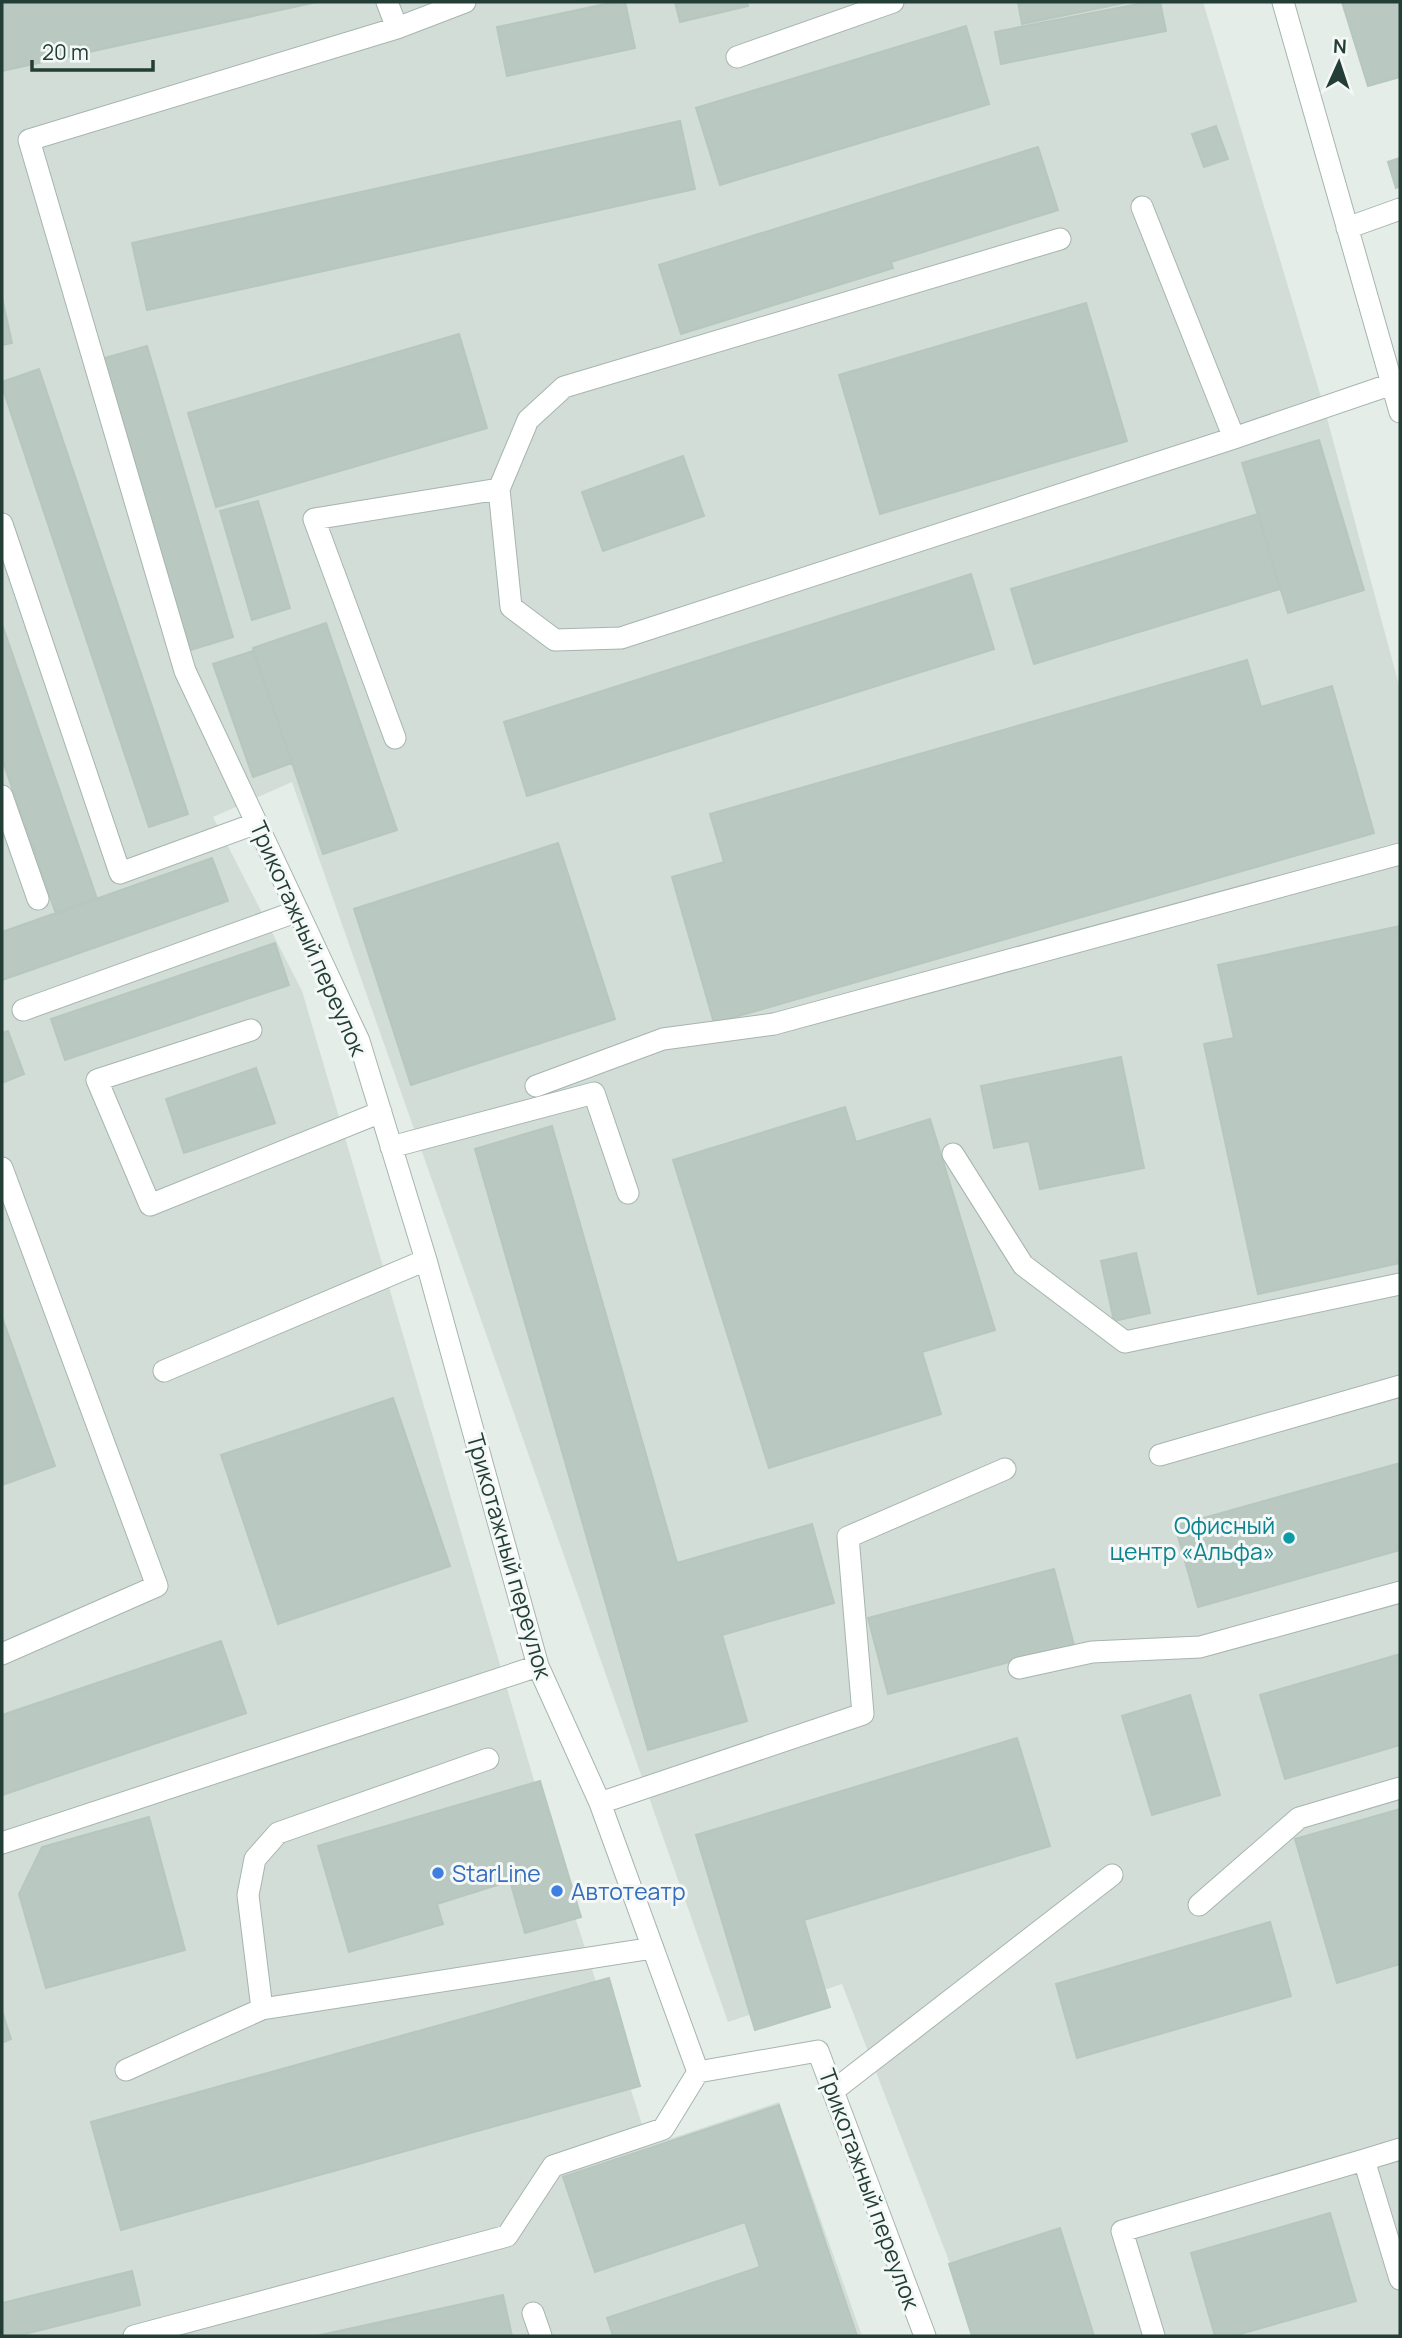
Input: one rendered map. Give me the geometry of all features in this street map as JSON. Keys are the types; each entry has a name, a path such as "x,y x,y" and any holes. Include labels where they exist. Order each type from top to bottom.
{"street":[{"path":"387,2 397,27 465,2"},
{"path":"737,57 893,2"},
{"path":"1283,2 1347,228 1392,351 1392,383 1400,412"},
{"name":"Трикотажный переулок","path":"397,27 29,140 185,671 359,1041 426,1260 538,1666 600,1803 698,2072 818,2051 925,2336"},
{"path":"1142,207 1234,438"},
{"path":"1347,228 1400,209"},
{"path":"1060,239 564,387 528,420 499,489 511,607 555,640 621,638 1234,438 1392,383"},
{"path":"395,738 314,519 499,489"},
{"path":"2,524 120,873 257,823"},
{"path":"2,796 38,899"},
{"path":"536,1086 663,1039 774,1024 1400,854"},
{"path":"23,1010 298,911"},
{"path":"251,1030 97,1080 150,1205 381,1112"},
{"path":"391,1147 594,1093 628,1193"},
{"path":"953,1154 1023,1265 1125,1342 1400,1284"},
{"path":"2,1168 158,1586 2,1654"},
{"path":"164,1371 426,1260"},
{"path":"1160,1455 1400,1386"},
{"path":"600,1803 863,1714 848,1537 1005,1469"},
{"path":"1019,1668 1093,1652 1200,1647 1400,1592"},
{"path":"2,1843 538,1666"},
{"path":"262,2009 248,1895 255,1859 278,1833 488,1759"},
{"path":"1199,1905 1299,1818 1400,1788"},
{"path":"833,2091 1112,1875"},
{"path":"126,2070 262,2009 653,1948"},
{"path":"134,2336 507,2236 553,2166 663,2129 698,2072"},
{"path":"1154,2336 1122,2231 1400,2149"},
{"path":"1364,2160 1400,2279"},
{"path":"533,2313 541,2336"}],"shaded area":[{"path":"2,2 1203,2 1324,407 1400,689 1400,2336 978,2336 842,1984 728,2022 292,782 213,817 302,991 565,1886 649,2146 779,2102 862,2336 2,2336"}],"building":[{"path":"2,2 317,2 2,71"},
{"path":"625,2 635,48 507,76 497,27"},
{"path":"675,2 747,2 748,6 680,22"},
{"path":"1018,2 1129,2 1022,24"},
{"path":"1148,2 1160,2 1166,31 1001,64 995,32"},
{"path":"1342,2 1400,2 1400,77 1368,86"},
{"path":"966,26 989,104 720,185 696,108"},
{"path":"680,121 695,189 147,310 132,243"},
{"path":"1216,126 1228,159 1204,167 1192,134"},
{"path":"1038,147 1058,210 891,262 893,268 681,334 659,265"},
{"path":"1400,158 1400,186 1396,188 1388,162"},
{"path":"2,298 12,343 2,345"},
{"path":"1086,303 1127,441 880,514 839,375"},
{"path":"459,334 487,428 216,507 188,413"},
{"path":"147,346 233,637 184,652 98,360"},
{"path":"39,369 188,814 149,827 2,386 2,382"},
{"path":"1319,440 1364,590 1288,613 1242,463"},
{"path":"683,456 704,516 603,551 582,492"},
{"path":"258,501 290,608 252,620 220,511"},
{"path":"1258,514 1280,589 1034,664 1011,589"},
{"path":"971,574 994,649 527,796 504,722"},
{"path":"326,623 397,830 323,854 253,648"},
{"path":"2,624 97,899 56,914 2,759"},
{"path":"253,651 292,763 253,777 213,664"},
{"path":"1247,660 1261,707 1332,686 1374,833 714,1023 672,877 724,862 710,814"},
{"path":"558,843 615,1019 411,1085 354,909"},
{"path":"212,858 228,901 2,980 2,932"},
{"path":"1400,926 1400,1263 1258,1294 1204,1044 1234,1038 1218,965"},
{"path":"275,943 289,985 65,1060 51,1019"},
{"path":"8,1031 24,1074 2,1083 2,1033"},
{"path":"1121,1057 1144,1168 1040,1189 1029,1141 994,1148 981,1086"},
{"path":"256,1068 275,1123 184,1153 166,1099"},
{"path":"845,1107 856,1142 930,1119 995,1330 922,1352 941,1414 769,1468 673,1160"},
{"path":"552,1126 677,1563 812,1524 834,1603 722,1635 747,1721 648,1750 475,1149"},
{"path":"1136,1253 1150,1313 1114,1321 1101,1261"},
{"path":"2,1317 55,1466 2,1485"},
{"path":"393,1398 450,1566 278,1624 221,1455"},
{"name":"Офисный центр «Альфа»","path":"1400,1463 1400,1550 1198,1607 1175,1526"},
{"path":"1054,1569 1074,1645 888,1694 868,1618"},
{"path":"221,1641 246,1713 2,1795 2,1715"},
{"path":"1400,1654 1400,1745 1285,1779 1260,1695"},
{"path":"1190,1695 1220,1795 1152,1815 1122,1716"},
{"path":"1017,1738 1050,1846 804,1920 830,2007 755,2030 696,1835"},
{"path":"540,1781 581,1917 525,1933 510,1881 437,1904 443,1924 349,1952 318,1846"},
{"path":"1400,1809 1400,1964 1337,1983 1295,1839"},
{"path":"149,1817 185,1950 46,1988 19,1894 42,1847"},
{"path":"1270,1922 1291,1996 1077,2058 1056,1984"},
{"path":"609,1978 640,2086 121,2230 91,2122"},
{"path":"2,2011 11,2039 2,2043"},
{"path":"779,2105 857,2336 613,2336 607,2318 760,2267 745,2222 595,2272 563,2177"},
{"path":"1330,2213 1356,2301 1233,2336 1215,2336 1191,2253"},
{"path":"1060,2228 1094,2336 972,2336 949,2264"},
{"path":"132,2271 140,2305 17,2336 2,2336 2,2303"},
{"path":"503,2295 512,2336 316,2336"}],"place":[{"name":"Офисный центр «Альфа»","path":"1289,1538"},
{"name":"StarLine","path":"438,1873"},
{"name":"Автотеатр","path":"557,1891"}]}
